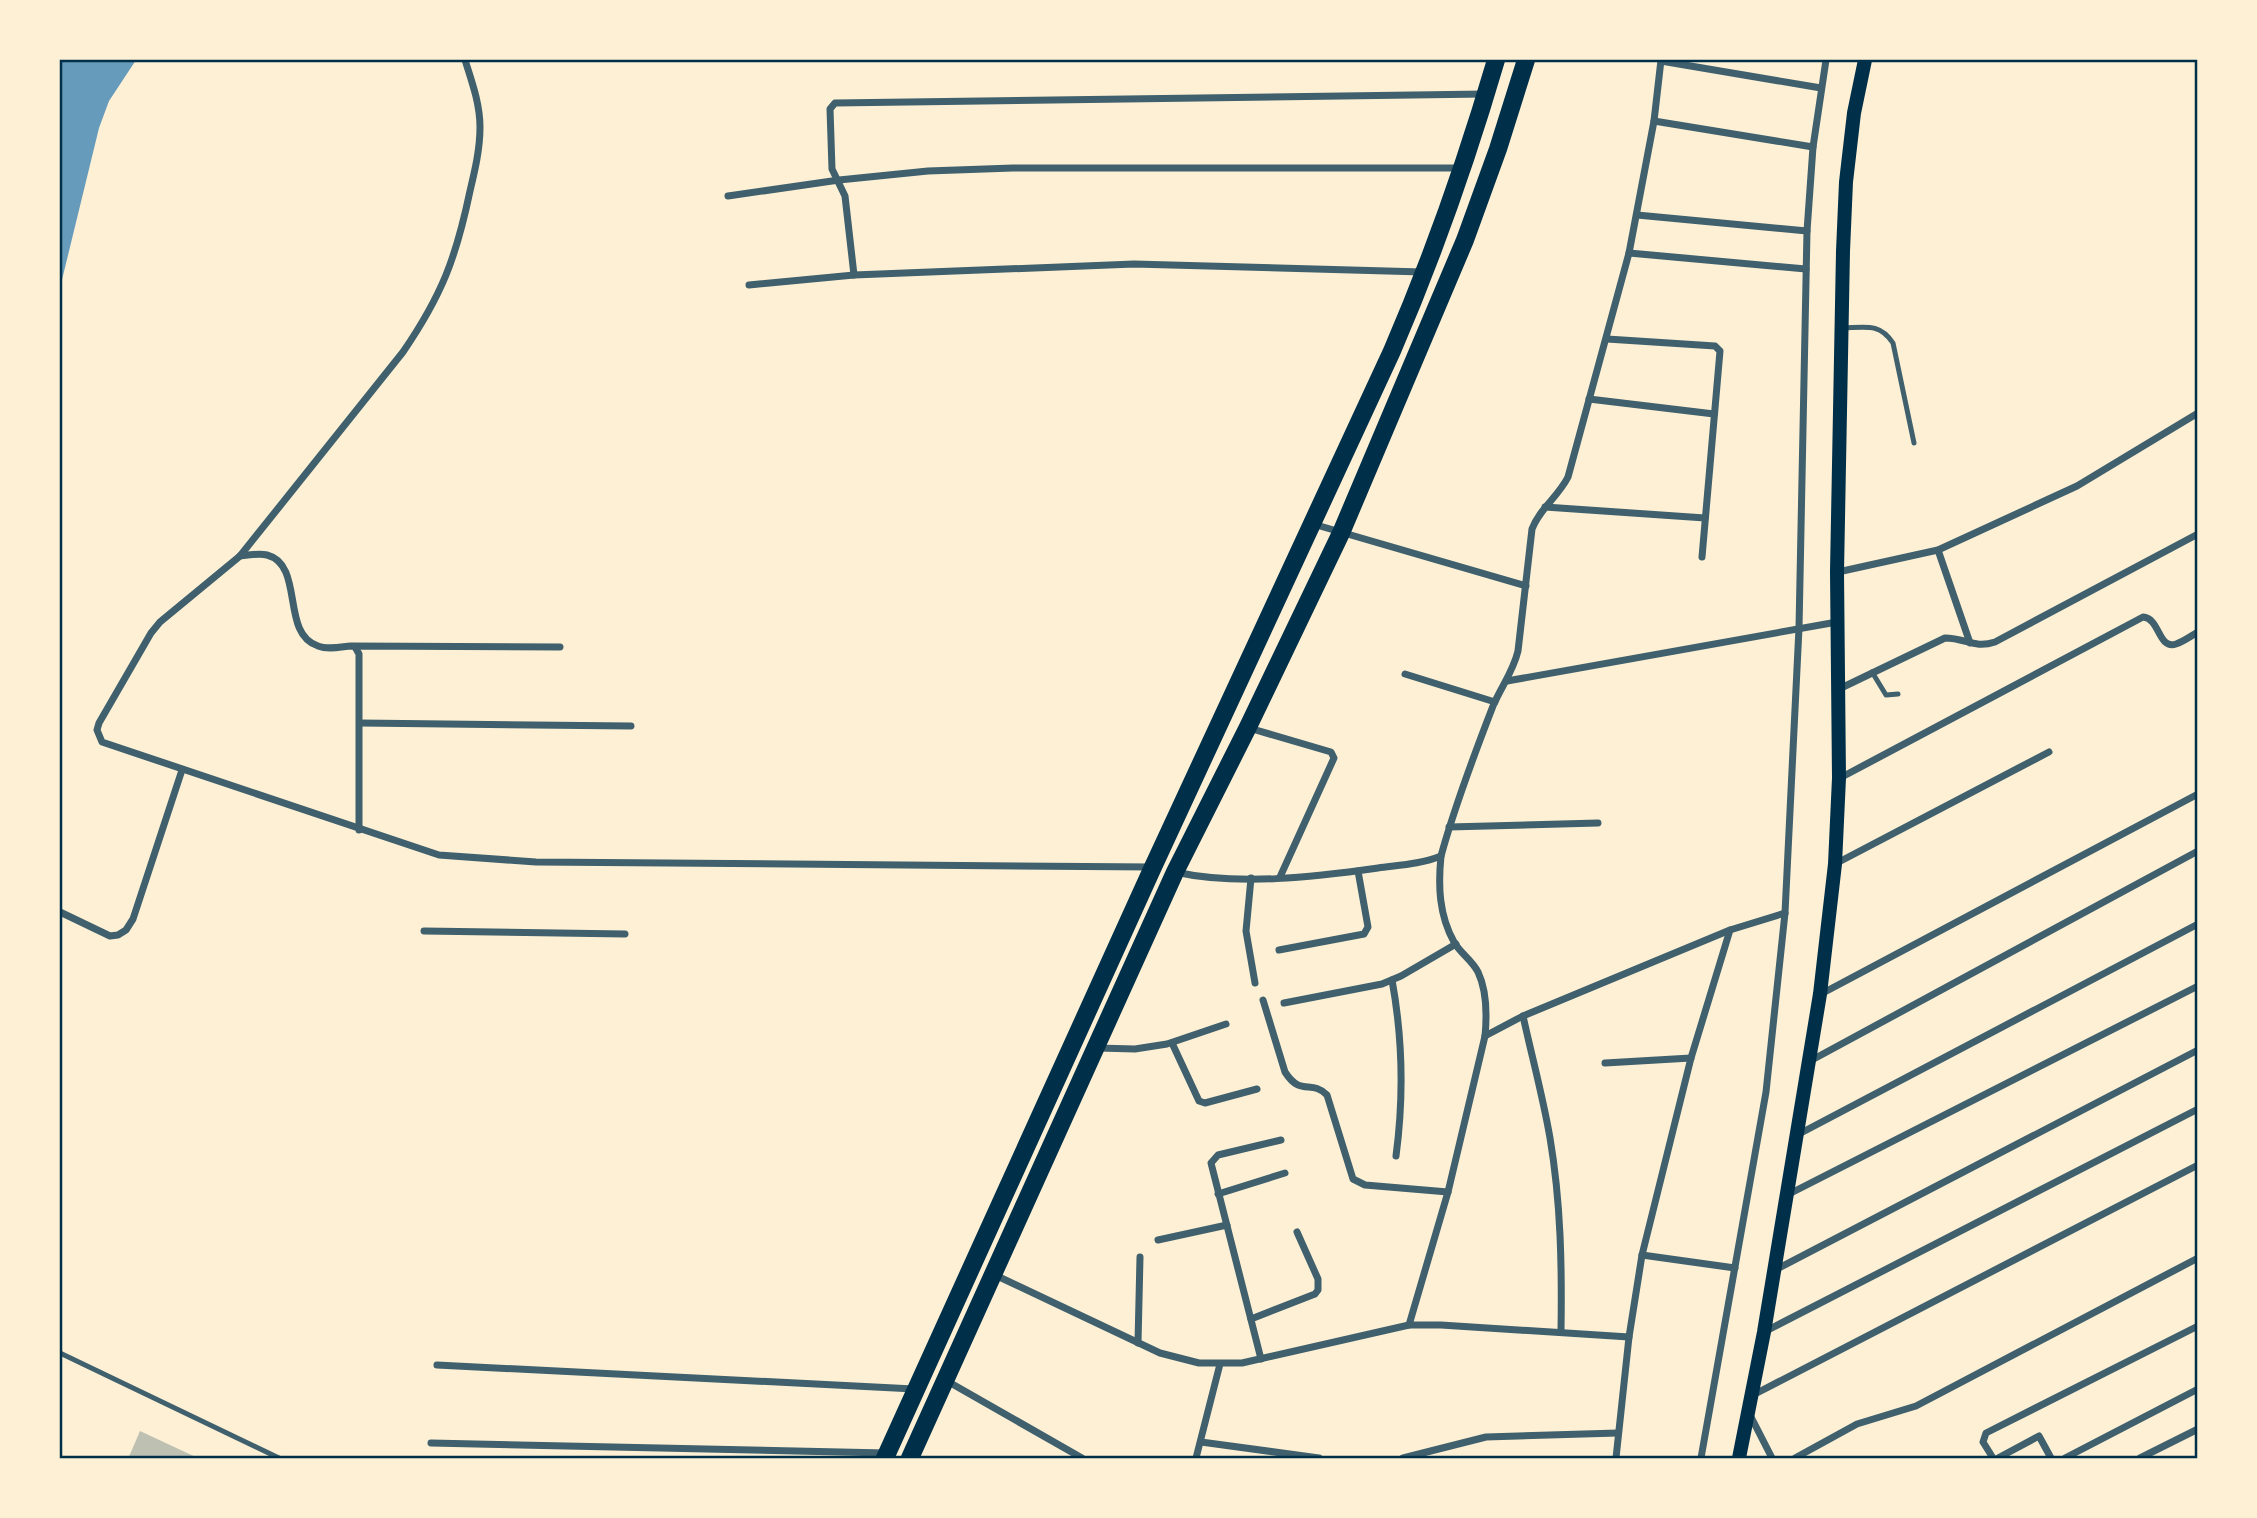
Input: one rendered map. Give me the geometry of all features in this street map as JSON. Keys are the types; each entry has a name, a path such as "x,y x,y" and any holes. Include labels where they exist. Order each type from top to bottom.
{"main road":[{"path":"886,1456 1426,272 1464,167 1496,60"},
{"path":"910,1458 1175,872 1342,533 1461,251 1498,149 1526,60"},
{"path":"1739,1458 1764,1332 1820,994 1835,864 1839,778 1837,572 1846,182 1854,113 1865,60"},
{"path":"1014,1172 1036,1182"}],"street":[{"path":"465,60 478,103 479,149 459,245 445,283 426,319 403,352 240,556 160,622 151,633 97,730 99,736 108,745 439,855 510,861 1153,867"},
{"path":"1409,1325 1448,1192 1485,1036 1486,1003 1478,971 1455,944 1440,896 1441,856 1495,702 1514,667 1532,529 1544,507 1562,489 1568,477 1607,339 1637,215 1654,121 1661,60 1821,88"},
{"path":"1701,1458 1766,1092 1785,913 1799,628 1807,231 1813,148 1826,60"},
{"path":"854,275 845,196 832,169 830,109 832,104 837,102 1486,94"},
{"path":"1654,121 1813,148"},
{"path":"728,195 928,171 1013,168 1464,167"},
{"path":"1637,215 1807,231"},
{"path":"1629,253 1806,269"},
{"path":"749,285 854,275 1134,264 1426,272"},
{"path":"1607,339 1718,348 1720,354 1702,557"},
{"path":"1589,399 1714,414"},
{"path":"1837,572 1938,550 2077,486 2197,413"},
{"path":"1544,507 1705,518"},
{"path":"1312,524 1526,586"},
{"path":"1838,689 1945,638 1958,638 1983,646 1995,642 2197,534"},
{"path":"1938,550 1970,643"},
{"path":"240,556 265,555 282,565 288,577 299,629 316,646 560,647"},
{"path":"1839,778 2143,617 2149,617 2154,622 2169,645 2174,645 2197,632"},
{"path":"1507,681 1838,622"},
{"path":"355,647 359,654 359,830"},
{"path":"1405,674 1495,702"},
{"path":"359,723 631,726"},
{"path":"1248,727 1331,752 1334,758 1280,877"},
{"path":"1835,864 2049,752"},
{"path":"60,912 110,936 126,930 141,901 182,770"},
{"path":"1820,994 2197,794"},
{"path":"1449,827 1598,822"},
{"path":"1809,1061 2197,851"},
{"path":"1175,872 1210,878 1280,877 1358,871 1428,861 1441,856"},
{"path":"1279,950 1364,934 1368,927 1358,871"},
{"path":"1251,878 1246,931 1255,983"},
{"path":"1485,1036 1522,1016 1730,930 1785,913"},
{"path":"1796,1136 2197,923"},
{"path":"1616,1458 1629,1337 1642,1255 1690,1058 1730,930"},
{"path":"424,931 625,934"},
{"path":"1284,1003 1392,980 1455,944"},
{"path":"1392,980 1400,1027 1403,1086 1396,1156"},
{"path":"1786,1196 2197,986"},
{"path":"1263,1000 1285,1072 1291,1082 1301,1088 1316,1087 1327,1095 1353,1179 1365,1185 1448,1192"},
{"path":"1522,1016 1550,1136 1562,1266 1561,1332"},
{"path":"1096,1048 1135,1049 1172,1043 1226,1024"},
{"path":"1172,1043 1199,1101 1205,1103 1257,1089"},
{"path":"1774,1270 2197,1050"},
{"path":"1605,1063 1690,1058"},
{"path":"1764,1332 2197,1110"},
{"path":"1261,1359 1212,1168 1213,1158 1281,1140"},
{"path":"1752,1396 2197,1165"},
{"path":"1218,1194 1285,1173"},
{"path":"1157,1240 1227,1225"},
{"path":"1251,1319 1315,1294 1318,1290 1318,1279 1297,1232"},
{"path":"1642,1255 1735,1268"},
{"path":"1138,1343 1140,1257"},
{"path":"1795,1458 1857,1424 1916,1406 2197,1258"},
{"path":"994,1275 1138,1343 1179,1359 1220,1364 1261,1359 1409,1325 1629,1337"},
{"path":"2051,1458 2041,1437 2037,1436 1995,1458 1983,1442 1986,1433 2197,1326"},
{"path":"1196,1458 1220,1364"},
{"path":"437,1365 915,1389"},
{"path":"947,1381 1082,1458"},
{"path":"2065,1458 2197,1389"},
{"path":"1749,1412 1772,1458"},
{"path":"2140,1458 2197,1429"},
{"path":"1403,1458 1486,1437 1618,1433"},
{"path":"1201,1442 1319,1458"},
{"path":"431,1443 886,1456"}],"lane":[{"path":"1842,329 1878,328 1887,333 1893,343 1914,443"},
{"path":"1872,672 1886,695 1898,694"},
{"path":"60,1353 279,1458"}],"water":[{"path":"60,60 136,60 109,101 99,128 60,288"}],"building":[{"path":"140,1431 200,1459 128,1459"}]}
